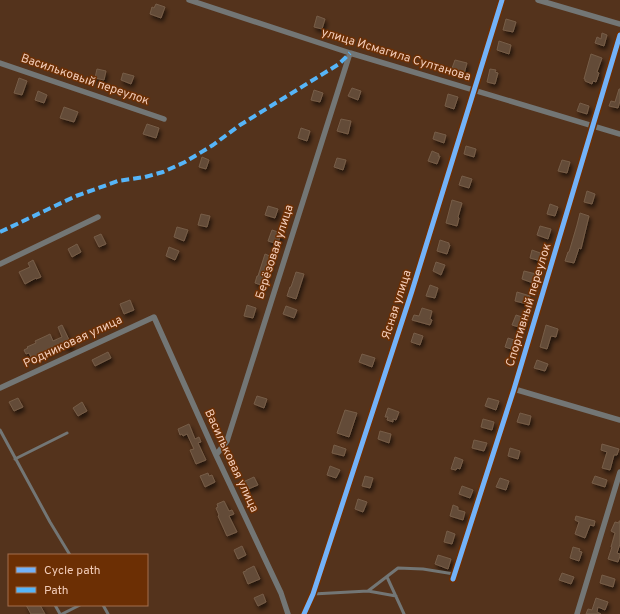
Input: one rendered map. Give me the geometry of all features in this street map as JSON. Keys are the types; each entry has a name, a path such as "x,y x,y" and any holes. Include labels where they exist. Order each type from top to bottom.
{"street":[{"name":"улица Исмагила Султанова","path":"189,0 350,52 620,134"},
{"name":"Ясная улица","path":"304,614 313,594 412,291 502,0"},
{"path":"538,0 620,24"},
{"name":"Спортивный переулок","path":"454,576 514,389 620,35"},
{"name":"Берёзовая улица","path":"216,455 227,441 350,52"},
{"name":"Васильковый переулок","path":"0,63 164,119"},
{"path":"0,264 98,217"},
{"name":"Васильковая улица","path":"154,317 216,455 281,593 288,614"},
{"name":"Родниковая улица","path":"0,388 154,317"},
{"path":"514,389 620,420"},
{"path":"577,614 620,472"}],"lane":[{"path":"0,430 50,522 69,554"},
{"path":"15,458 67,433"},
{"path":"368,591 398,568 423,569 454,576"},
{"path":"387,577 404,614"},
{"path":"313,594 368,591 396,596"},
{"path":"61,614 78,606"}],"building":[{"path":"156,4 165,7 161,18 150,14 152,7 154,8"},
{"path":"317,16 325,19 322,29 314,27"},
{"path":"506,19 516,22 513,32 503,30"},
{"path":"602,33 607,35 604,46 595,43 597,37 601,39"},
{"path":"499,41 511,45 509,54 497,50"},
{"path":"591,54 602,58 597,72 599,73 596,82 593,81 592,84 584,79"},
{"path":"455,60 467,63 464,74 451,71"},
{"path":"97,69 106,71 104,80 95,78"},
{"path":"490,69 496,70 495,72 498,73 495,84 487,82"},
{"path":"123,73 134,76 131,84 121,80"},
{"path":"19,78 27,81 22,95 14,93"},
{"path":"352,88 361,91 358,100 348,96"},
{"path":"619,89 620,101 618,108 609,106 611,101 615,102"},
{"path":"314,90 323,93 320,102 311,100"},
{"path":"38,91 47,95 44,103 35,100"},
{"path":"448,94 458,97 454,109 445,106"},
{"path":"580,103 589,106 587,114 577,111"},
{"path":"64,107 78,112 74,122 60,118"},
{"path":"341,119 351,121 348,134 337,131"},
{"path":"147,124 159,128 156,138 143,134"},
{"path":"301,128 310,131 307,141 298,138"},
{"path":"435,132 446,135 444,143 433,139"},
{"path":"466,146 476,149 474,157 464,154"},
{"path":"432,151 440,156 437,164 428,161"},
{"path":"202,157 209,160 206,169 199,167"},
{"path":"337,158 346,160 343,170 334,167"},
{"path":"562,160 570,162 567,173 558,171"},
{"path":"462,176 472,179 469,188 459,185"},
{"path":"587,191 595,194 592,204 584,202"},
{"path":"452,200 462,203 457,226 446,223"},
{"path":"550,204 558,207 555,216 547,214"},
{"path":"268,206 278,209 275,218 265,215"},
{"path":"580,213 589,216 581,249 579,248 574,263 565,261"},
{"path":"201,214 210,216 207,227 198,225"},
{"path":"540,226 551,229 548,239 537,235"},
{"path":"177,227 188,230 184,241 174,237"},
{"path":"272,230 281,233 278,244 268,241"},
{"path":"101,234 106,244 99,247 94,237"},
{"path":"440,240 449,243 450,245 447,254 437,251"},
{"path":"77,244 81,252 72,257 68,249"},
{"path":"169,247 179,251 175,260 166,256"},
{"path":"532,250 543,254 541,261 530,258"},
{"path":"265,254 272,257 264,286 255,283"},
{"path":"33,260 41,277 25,284 19,272 30,267 28,263"},
{"path":"436,262 445,265 441,275 433,271"},
{"path":"524,271 536,274 533,283 522,279"},
{"path":"296,272 304,274 296,299 287,296"},
{"path":"430,285 438,288 435,298 426,296"},
{"path":"517,292 530,296 527,304 515,301"},
{"path":"130,300 134,310 124,314 120,304"},
{"path":"247,305 256,308 253,318 244,316"},
{"path":"286,306 297,310 294,318 283,314"},
{"path":"422,308 432,311 430,319 432,320 430,325 412,320 414,315 419,316"},
{"path":"516,315 525,318 522,328 512,325"},
{"path":"62,325 72,346 67,348 65,344 32,359 29,353 26,354 24,350 36,343 35,341 50,334 53,341 62,337 58,327"},
{"path":"546,325 558,329 556,337 551,336 547,349 540,347"},
{"path":"414,333 423,336 420,345 411,342"},
{"path":"508,338 517,341 514,350 505,347"},
{"path":"108,352 111,358 95,366 92,360"},
{"path":"362,354 375,358 372,367 359,362"},
{"path":"537,360 548,364 545,371 534,368"},
{"path":"257,396 267,399 264,408 254,404"},
{"path":"18,398 23,407 14,411 9,402"},
{"path":"488,398 499,401 496,410 485,406"},
{"path":"82,402 87,411 78,416 73,408"},
{"path":"388,408 399,412 396,420 393,419 393,422 387,420 388,417 385,417"},
{"path":"345,410 357,413 349,437 337,433"},
{"path":"520,413 531,416 529,425 517,422"},
{"path":"483,419 494,422 492,430 481,427"},
{"path":"189,424 195,439 199,437 201,442 198,443 206,460 196,464 190,450 194,449 187,434 183,436 182,434 180,435 178,429"},
{"path":"380,431 391,434 389,443 378,439"},
{"path":"474,440 487,443 484,451 472,448"},
{"path":"602,444 619,449 617,455 614,455 610,470 602,468 607,452 601,450"},
{"path":"334,445 346,449 344,456 332,453"},
{"path":"510,448 520,451 518,459 508,456"},
{"path":"455,457 463,460 460,469 457,468 456,470 451,469"},
{"path":"330,466 340,470 336,478 327,475"},
{"path":"208,473 209,476 212,475 215,482 205,487 200,476"},
{"path":"365,476 373,478 370,488 362,486"},
{"path":"595,476 607,480 605,487 592,483"},
{"path":"254,477 258,485 246,490 243,482"},
{"path":"500,478 509,481 506,490 496,487"},
{"path":"462,486 473,490 470,498 459,494"},
{"path":"358,499 367,502 363,512 355,509"},
{"path":"224,501 229,511 232,510 234,514 229,516 237,532 227,536 216,508 218,507 217,504"},
{"path":"453,505 458,507 458,510 465,512 463,520 450,516"},
{"path":"576,516 595,521 594,526 590,525 585,538 575,534 579,522 575,520"},
{"path":"619,521 620,544 617,553 620,554 620,556 618,562 608,559 615,533 611,531 615,522 619,523"},
{"path":"447,531 455,534 452,544 444,542"},
{"path":"242,546 246,555 238,559 234,550"},
{"path":"573,547 580,549 579,551 582,552 579,561 570,558"},
{"path":"438,555 451,559 448,569 435,564"},
{"path":"254,566 260,579 248,584 243,572"},
{"path":"562,573 574,577 571,584 559,580"},
{"path":"602,575 615,579 613,587 600,583"},
{"path":"263,594 266,602 258,606 254,598"},
{"path":"596,598 608,602 605,610 598,607 597,612 601,614 586,614 588,609 592,610"},
{"path":"27,606 41,606 45,614 31,614"}],"marked path":[{"path":"0,232 76,196 118,181 145,177 163,172 185,162 213,145 240,125 339,64 350,53"}],"cycle path":[{"path":"304,614 313,594 412,291 502,0"},
{"path":"453,579 514,389 620,35"}]}
